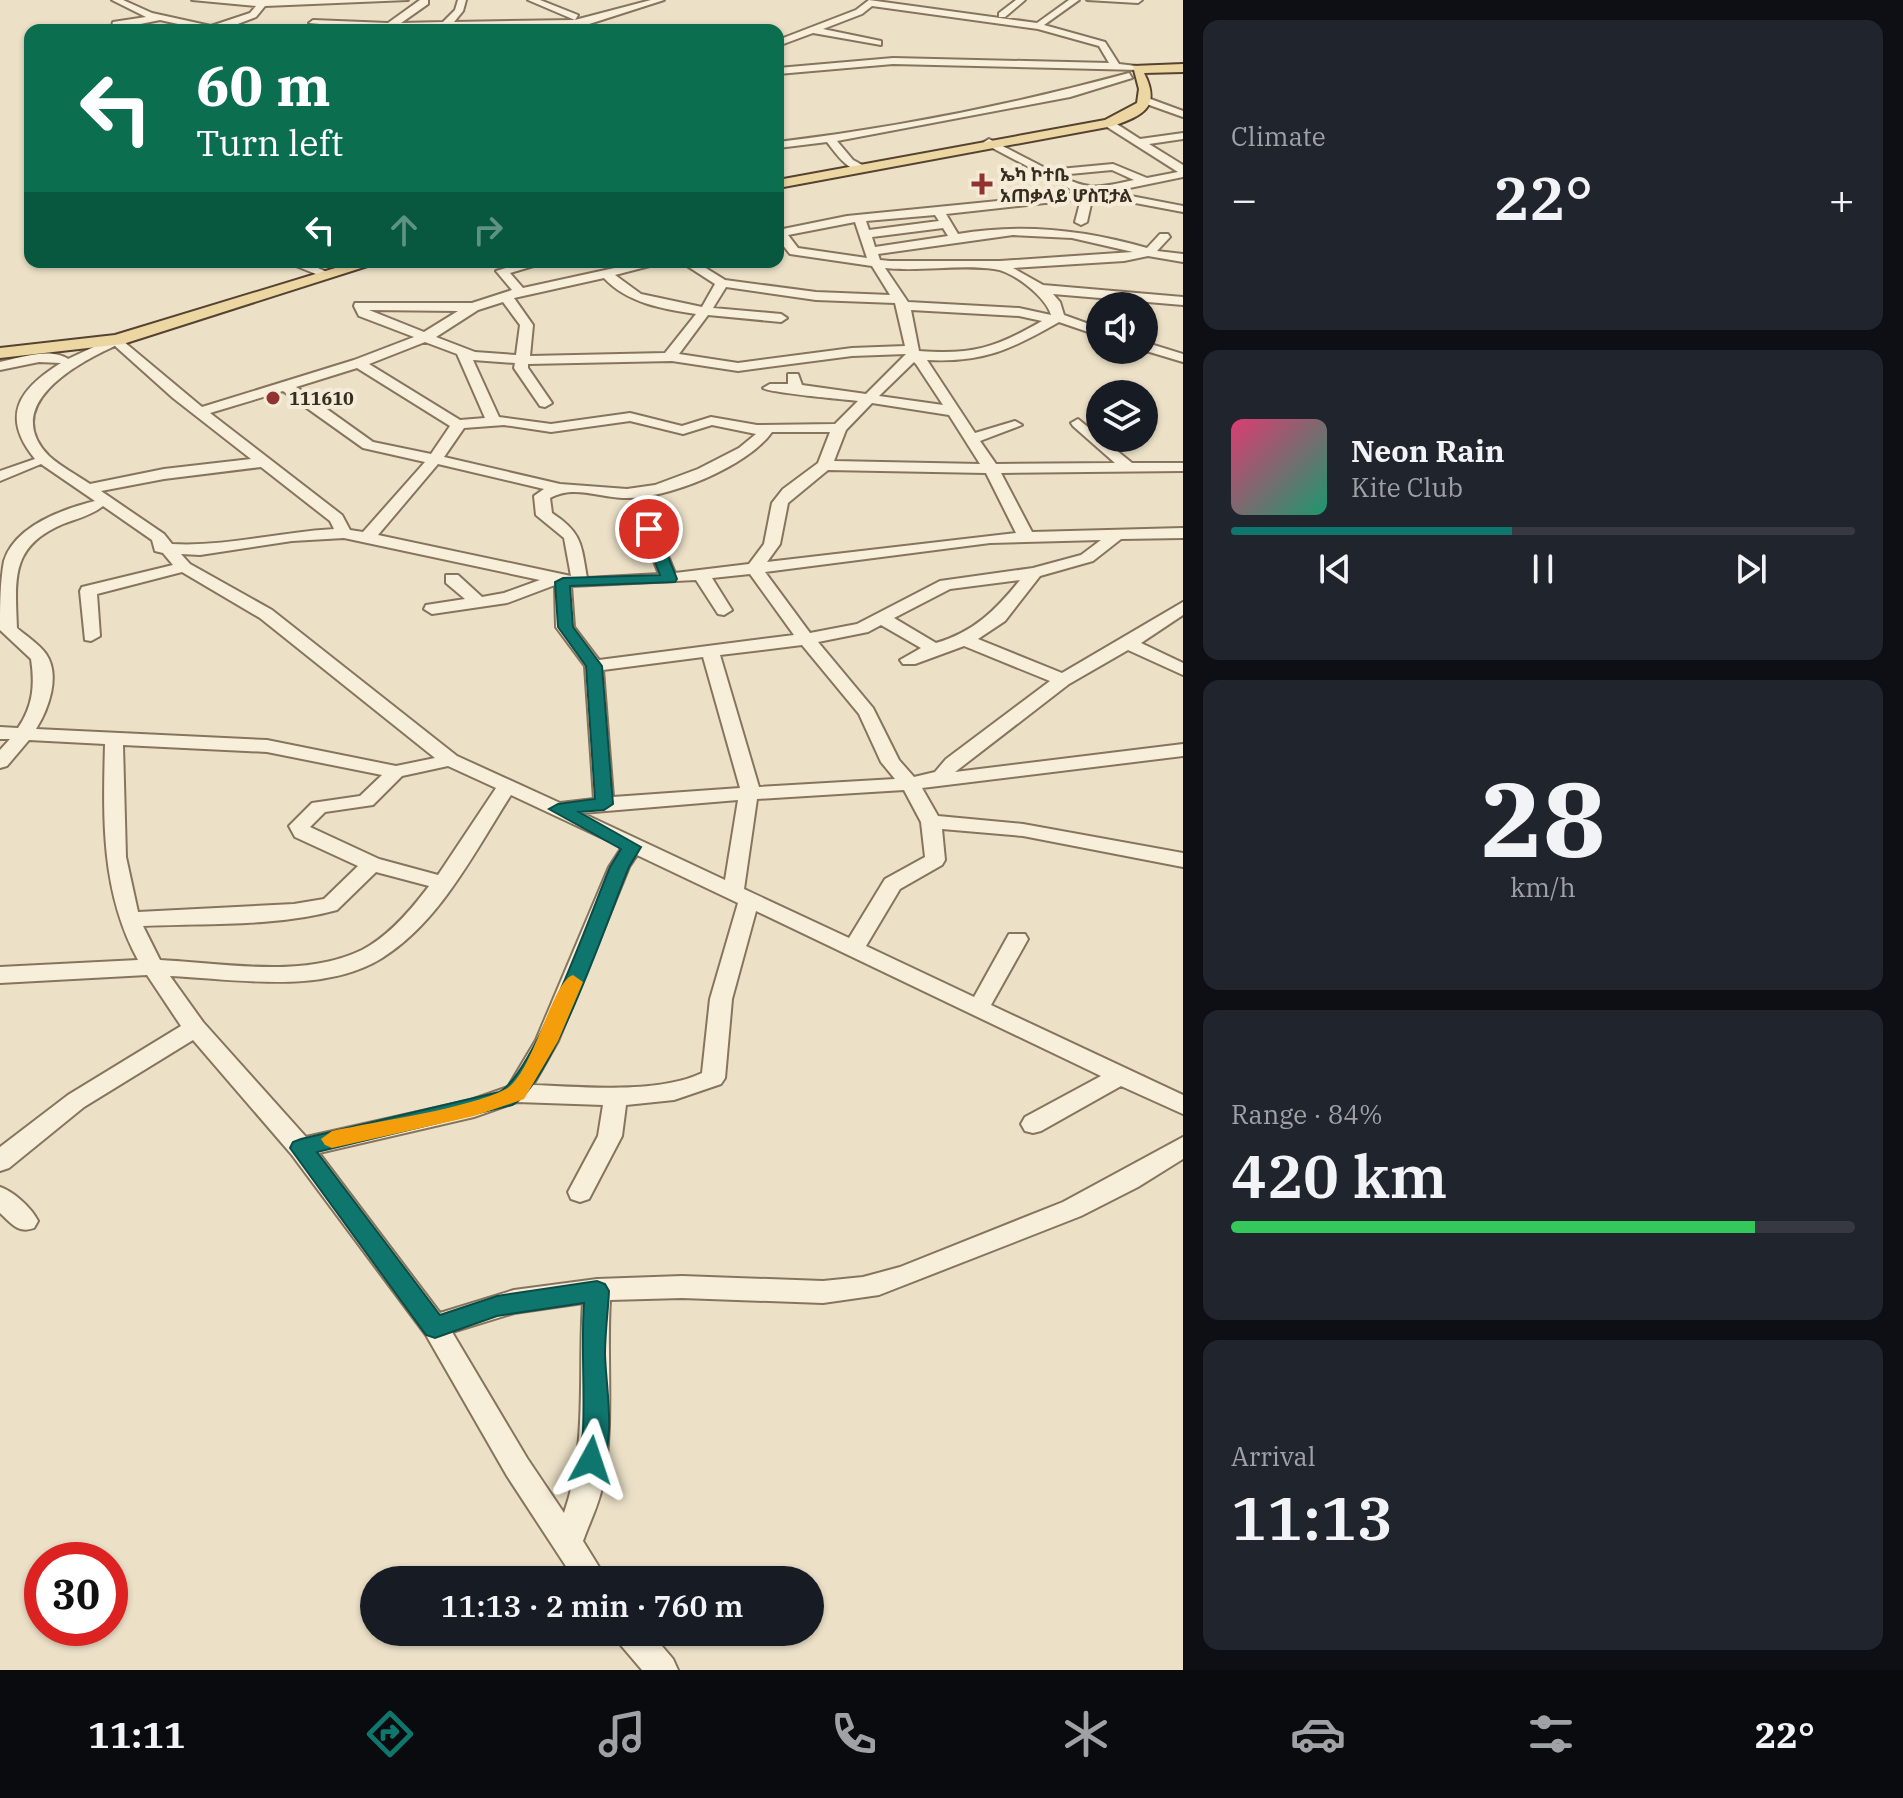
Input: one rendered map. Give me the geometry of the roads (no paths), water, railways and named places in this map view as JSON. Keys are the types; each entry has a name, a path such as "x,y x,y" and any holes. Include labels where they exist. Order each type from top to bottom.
{"main road":[{"path":"1128,68 1183,67"},
{"path":"784,181 1108,123 1129,115 1145,100 1146,90 1137,73 1128,68"},
{"path":"992,144 1112,117 1128,108 1137,94 1128,68"},
{"path":"88,344 335,268"},
{"path":"0,353 117,340 352,268"}],"street":[{"path":"116,0 175,24"},
{"path":"196,0 262,4 404,0"},
{"path":"395,24 424,4 424,0"},
{"path":"449,23 462,0"},
{"path":"512,24 517,10 533,0 590,24"},
{"path":"556,24 586,22 660,0"},
{"path":"1002,15 1021,0"},
{"path":"1041,23 1075,0"},
{"path":"1091,0 1138,0"},
{"path":"312,24 337,1"},
{"path":"784,41 874,2 951,8 1091,40 1102,44 1128,68"},
{"path":"216,24 253,15 262,4"},
{"path":"553,8 565,4"},
{"path":"116,24 159,17 178,8"},
{"path":"951,8 994,31"},
{"path":"437,24 464,24"},
{"path":"814,30 878,43"},
{"path":"784,70 893,61 1128,68"},
{"path":"784,144 830,139 1070,94 1128,68"},
{"path":"1145,100 1183,114"},
{"path":"1168,109 1183,105"},
{"path":"1108,123 1183,172"},
{"path":"1139,142 1182,136"},
{"path":"830,139 856,166"},
{"path":"803,142 856,166"},
{"path":"992,144 1088,194 1183,209"},
{"path":"1158,154 1183,151"},
{"path":"1047,173 1113,167 1147,182"},
{"path":"784,232 859,218 1088,194 1183,172"},
{"path":"1081,222 1088,194"},
{"path":"996,204 1010,233"},
{"path":"939,211 955,238"},
{"path":"859,218 873,256 903,303 912,352 973,438 1026,536"},
{"path":"865,234 945,224"},
{"path":"873,256 955,238 1010,233 1087,237 1183,258"},
{"path":"784,249 873,256 912,266 1000,265 1095,261 1150,252 1164,237"},
{"path":"784,239 794,251"},
{"path":"1000,265 1040,289 1054,302 1055,318"},
{"path":"309,268 321,272"},
{"path":"515,268 502,271 520,292"},
{"path":"695,268 706,277 722,283 816,296 1019,312 1086,328"},
{"path":"202,411 359,363 426,337 473,307 607,269 625,292 744,321 781,318"},
{"path":"672,357 672,351 706,310 722,283"},
{"path":"1040,289 1183,301"},
{"path":"506,297 528,323 528,346 521,368 545,403"},
{"path":"473,307 360,306 364,313 463,353 523,360 672,357 723,367 787,362 852,352 912,352 963,358 1027,336 1055,318"},
{"path":"44,466 21,427 22,415 30,398 55,372 117,340 178,395 336,518 344,533"},
{"path":"88,344 61,359 30,383 7,417 20,449 92,498 146,542 169,551 184,567 266,614 450,760 1183,1105"},
{"path":"1158,350 1183,358"},
{"path":"754,568 772,544 776,516 788,492 825,465 839,428 852,411 871,398 912,352"},
{"path":"463,353 494,421"},
{"path":"0,366 39,358 61,359"},
{"path":"787,362 796,388"},
{"path":"359,363 457,424 494,421 551,428 638,418 683,430 711,421 762,428 839,428"},
{"path":"286,386 368,445 556,488 637,494 692,476 733,458 767,434 762,428"},
{"path":"770,388 796,388 953,411"},
{"path":"1078,423 1127,466"},
{"path":"367,538 409,494 457,430 457,424"},
{"path":"973,438 1015,425"},
{"path":"0,762 35,720 44,688 39,657 3,633 8,552 38,527 92,498 164,474 267,462"},
{"path":"825,465 991,469 1183,467"},
{"path":"0,476 44,466"},
{"path":"556,488 542,496 541,509 544,515 567,530 572,538 566,582 565,627 594,666 604,804"},
{"path":"649,529 669,579"},
{"path":"169,551 344,533 566,582"},
{"path":"432,609 481,604 566,582 669,579 1026,536 1183,533"},
{"path":"594,666 806,639 862,628 946,585 1034,573 1087,558 1117,535"},
{"path":"91,636 88,591 184,567"},
{"path":"754,568 806,639 867,712 891,762 910,784 931,822 935,860 892,884 853,950"},
{"path":"909,660 965,640 999,617 1034,573"},
{"path":"701,575 724,610"},
{"path":"452,579 481,604"},
{"path":"644,581 647,599"},
{"path":"910,784 942,776 953,763 1063,680 1180,613"},
{"path":"883,619 934,649"},
{"path":"965,640 1063,680"},
{"path":"1129,644 1183,670"},
{"path":"301,1148 474,1108 516,1093 616,1094 682,1090 701,1087 713,1078 721,999 741,896 750,783 735,743 710,652"},
{"path":"0,733 267,746 396,772 450,760"},
{"path":"114,740 114,868 129,920 153,967 195,1028 301,1148 435,1327 517,1467 583,1566"},
{"path":"558,809 910,784 1183,750"},
{"path":"396,772 366,801 319,807 299,826 302,832 372,864 442,883"},
{"path":"0,975 153,967 286,971 348,964 371,955 393,940 442,883 507,787"},
{"path":"931,822 1033,832 1183,860"},
{"path":"516,1093 547,1041 619,867 632,847"},
{"path":"129,920 294,911 330,905 372,864"},
{"path":"978,1009 1017,939"},
{"path":"0,1161 76,1101 195,1028"},
{"path":"1033,1124 1120,1076"},
{"path":"580,1192 610,1136 616,1094"},
{"path":"435,1327 497,1306 597,1291 695,1287 832,1292 869,1287 1042,1223 1153,1168 1183,1146"},
{"path":"0,1197 25,1221"},
{"path":"568,1543 587,1489 595,1430 593,1352 597,1291"},
{"path":"642,1646 662,1670"}],"place":[{"name":"ኤካ ኮተቤ አጠቃላይ ሆስፒታል","path":"982,184"},
{"name":"111610","path":"273,398"}]}
